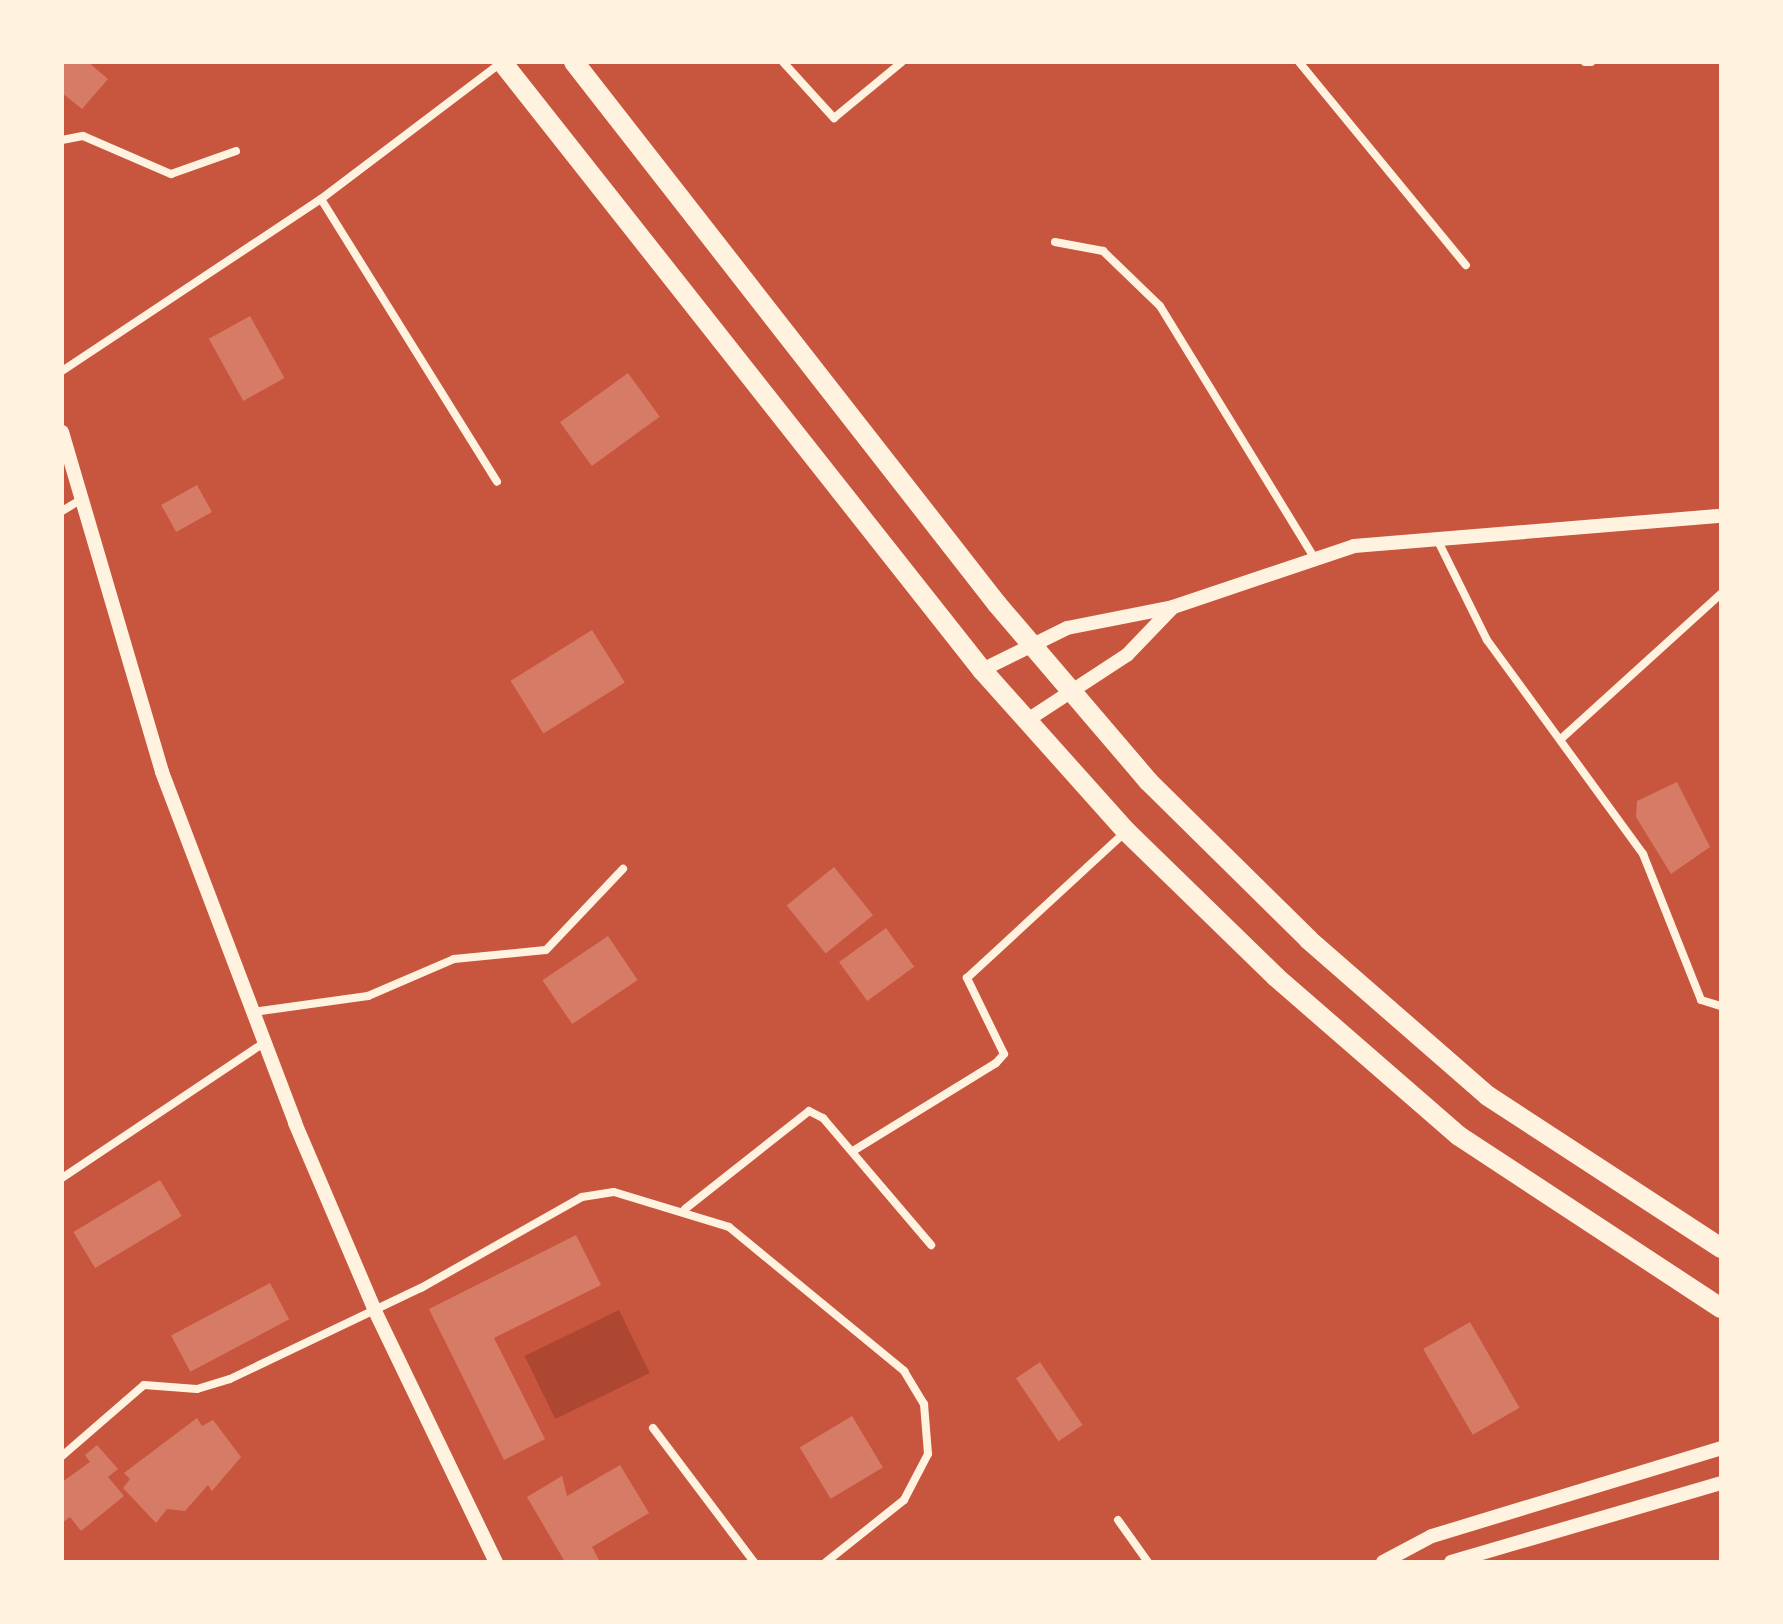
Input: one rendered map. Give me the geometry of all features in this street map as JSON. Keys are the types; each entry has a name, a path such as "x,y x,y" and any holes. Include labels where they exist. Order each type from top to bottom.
{"main road":[{"path":"502,62 982,670 1126,831 1276,977 1459,1136 1721,1308"},
{"path":"574,62 1070,692 1309,940 1488,1096 1721,1248"}],"street":[{"path":"62,371 321,199 502,62"},
{"path":"783,62 834,118 902,62"},
{"path":"1299,62 1466,265"},
{"path":"1585,62 1591,62"},
{"path":"62,140 83,136 171,174 236,151"},
{"path":"321,199 497,482"},
{"path":"1055,242 1103,251 1160,306 1313,556"},
{"path":"62,432 162,772 253,1012 375,1311 496,1562"},
{"path":"62,511 83,499"},
{"path":"982,670 1031,643 1101,618 1173,607 1313,556 1437,539 1721,516"},
{"path":"1437,539 1487,640 1562,738 1643,854 1701,1000 1721,1006"},
{"path":"1562,738 1721,594"},
{"path":"1026,721 1127,655 1173,607"},
{"path":"853,1151 996,1063 1004,1054 967,978 1126,831"},
{"path":"253,1012 368,996 454,959 546,950 623,869"},
{"path":"62,1178 265,1042"},
{"path":"685,1209 809,1111 853,1151 931,1245"},
{"path":"62,1456 144,1385 197,1389 230,1379 375,1311 582,1197 614,1192 685,1209 729,1227 904,1371 924,1404 928,1454 904,1500 826,1562"},
{"path":"653,1428 754,1562"},
{"path":"1383,1562 1432,1536 1721,1448"},
{"path":"1451,1562 1721,1483"},
{"path":"1118,1520 1148,1562"}],"shaded area":[{"path":"619,1310 650,1373 555,1419 525,1356"}],"building":[{"path":"62,62 88,62 108,79 82,109 62,93"},
{"path":"250,316 284,378 243,401 209,339"},
{"path":"628,373 660,417 592,466 560,422"},
{"path":"197,485 212,512 176,532 161,505"},
{"path":"592,630 625,683 543,733 511,681"},
{"path":"1677,782 1710,847 1671,874 1636,817 1637,801"},
{"path":"834,867 873,915 826,954 787,905"},
{"path":"886,928 914,967 867,1001 839,962"},
{"path":"608,936 638,980 572,1024 543,980"},
{"path":"160,1180 182,1216 95,1268 73,1232"},
{"path":"576,1235 601,1285 494,1338 545,1439 504,1460 429,1309"},
{"path":"270,1283 289,1319 190,1372 171,1336"},
{"path":"1470,1322 1520,1408 1473,1435 1423,1349"},
{"path":"1040,1362 1082,1425 1058,1441 1016,1378"},
{"path":"852,1416 883,1467 831,1499 800,1447"},
{"path":"197,1418 202,1426 213,1420 241,1457 212,1491 208,1485 185,1511 167,1509 156,1523 123,1488 130,1479 124,1473"},
{"path":"97,1445 118,1469 108,1477 124,1496 81,1531 70,1517 62,1523 62,1482 90,1462 85,1455"},
{"path":"620,1465 649,1513 592,1547 600,1562 565,1562 527,1497 562,1476 567,1496"}]}
